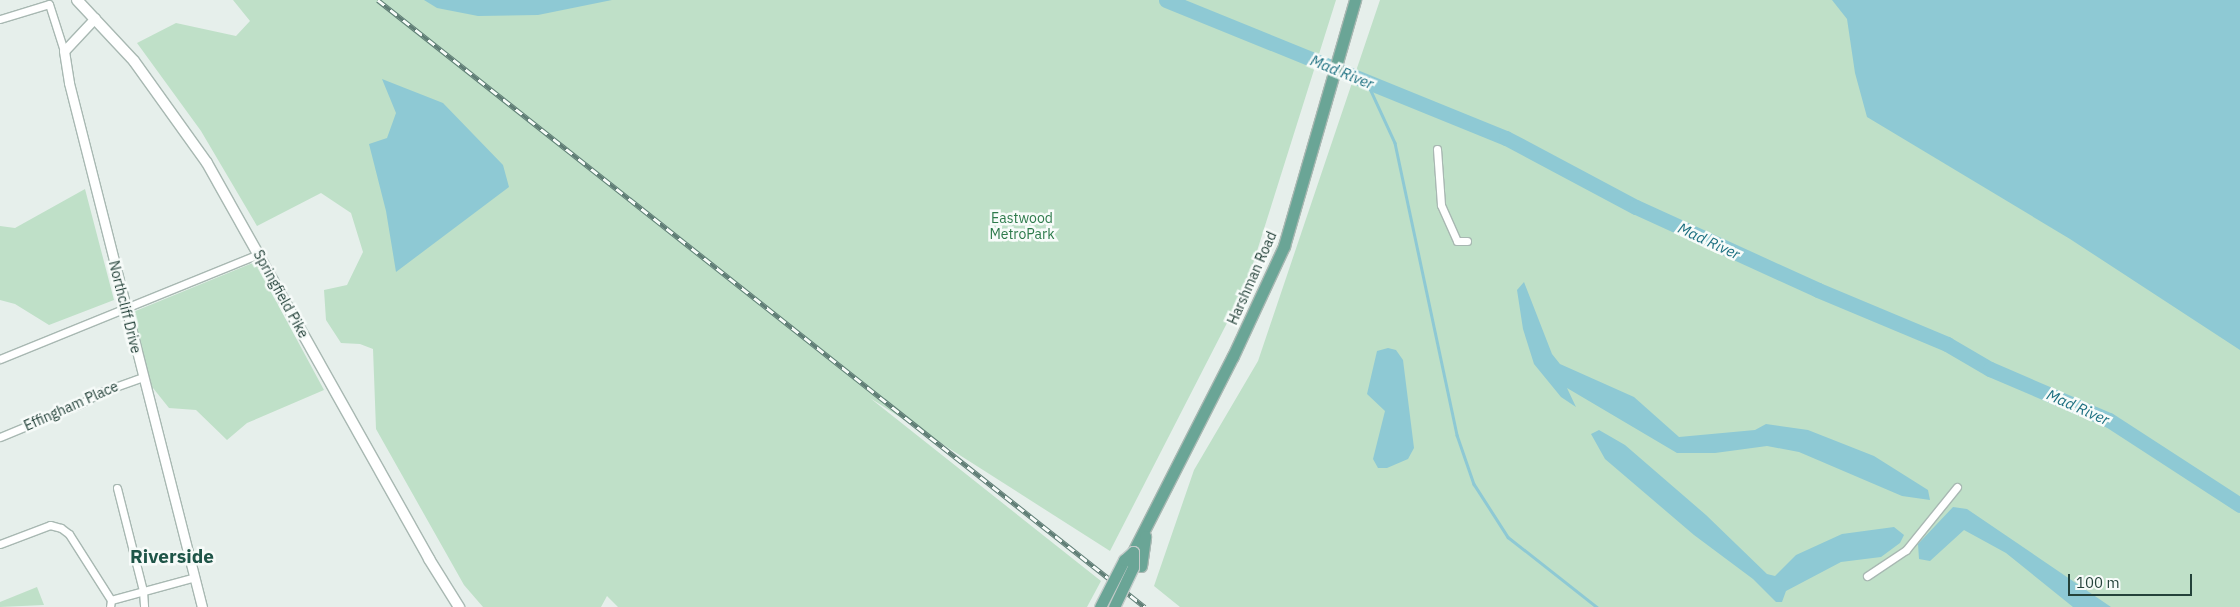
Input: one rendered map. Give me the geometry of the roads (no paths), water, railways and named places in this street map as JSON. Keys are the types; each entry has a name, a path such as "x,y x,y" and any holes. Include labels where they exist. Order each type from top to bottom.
{"main road":[{"name":"Springfield Pike","path":"77,0 96,18 134,61 187,132 258,254 429,559 459,607"},
{"name":"Harshman Road","path":"1114,607 1133,567 1134,552 1229,365 1278,259 1318,131 1355,0"},
{"path":"1123,607 1141,566 1147,525"},
{"name":"Harshman Road","path":"1100,607 1124,560 1134,552"}],"street":[{"path":"0,19 49,4 64,51 96,18"},
{"name":"Northcliff Drive","path":"64,51 69,83 202,607"},
{"path":"1437,149 1441,204 1457,241 1467,241"},
{"path":"0,360 258,254"},
{"name":"Effingham Place","path":"0,437 82,403 101,392 143,377"},
{"path":"1867,576 1906,550 1957,487"},
{"path":"117,488 143,591 144,607"},
{"path":"0,544 50,525 60,528 69,534 111,603 143,591 195,578"}],"water":[{"path":"424,0 612,0 538,15 478,16 437,8"},
{"path":"1832,0 2240,0 2240,350 2070,239 1867,117 1855,73 1847,19"},
{"path":"382,79 443,103 503,165 509,187 396,272 386,211 369,144 387,138 396,113"},
{"path":"1524,282 1552,354 1560,364 1634,397 1679,437 1755,430 1766,424 1808,430 1874,456 1928,490 1930,500 1902,496 1799,452 1767,446 1715,453 1677,453 1567,388 1576,407 1561,397 1534,364 1523,329 1517,290"},
{"path":"1388,348 1396,350 1403,360 1414,448 1408,459 1387,468 1378,468 1373,459 1385,411 1367,394 1377,351"},
{"path":"1599,430 1625,445 1706,515 1767,574 1775,576 1796,555 1842,534 1894,527 1904,535 1900,543 1881,557 1841,562 1786,591 1782,602 1776,602 1753,579 1694,535 1605,459 1591,434"},
{"path":"1953,507 1967,509 2111,607 2073,607 2006,553 1964,530 1930,561 1919,559 1918,544"}],"waterway":[{"name":"Mad River","path":"1166,0 1506,138 1636,207 1818,290 1947,344 1990,369 2109,420 2240,505"},
{"path":"1367,82 1395,143 1457,435 1474,484 1508,537 1597,607"}],"railway":[{"path":"378,0 1145,607"}],"district":[{"name":"Riverside","path":"172,557"}],"park label":[{"name":"Eastwood MetroPark","path":"1022,226"}]}
